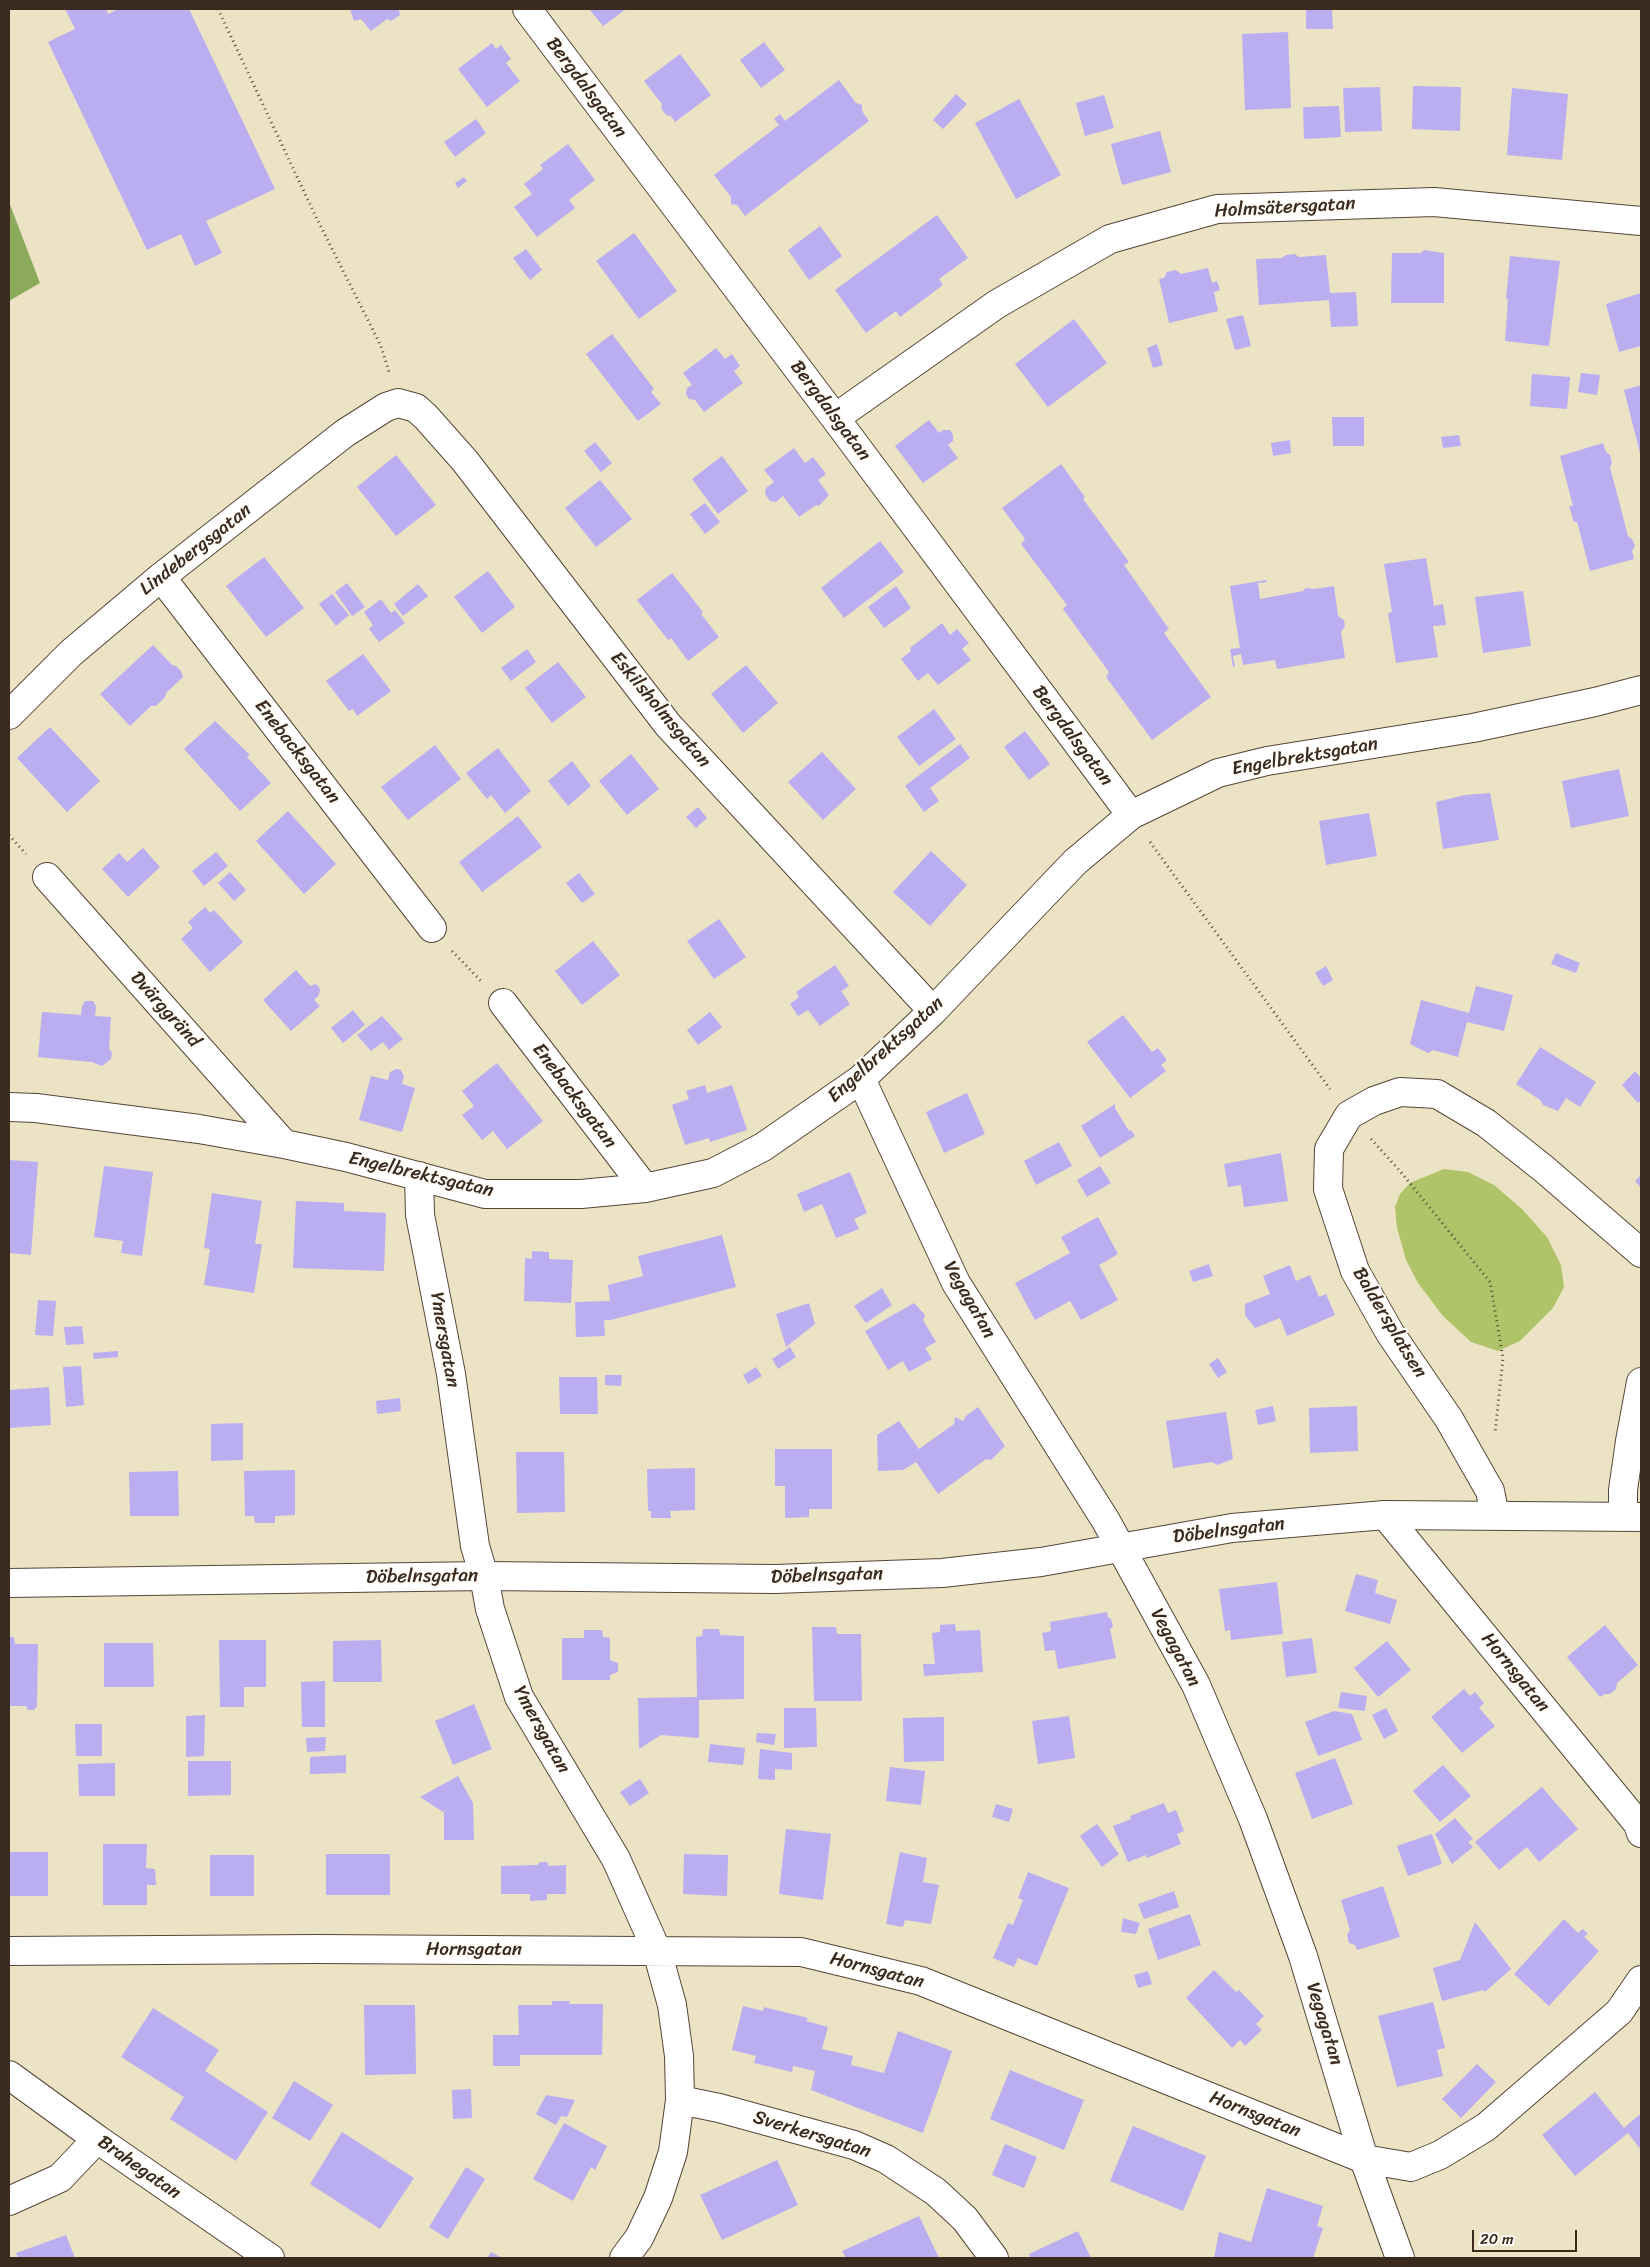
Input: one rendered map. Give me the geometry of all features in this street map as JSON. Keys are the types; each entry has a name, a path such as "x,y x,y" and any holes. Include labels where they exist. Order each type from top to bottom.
{"street":[{"name":"Bergdalsgatan","path":"527,9 836,418 1131,815"},
{"name":"Holmsätersgatan","path":"836,418 997,304 1110,239 1217,209 1434,202 1641,221"},
{"name":"Lindebergsgatan","path":"9,715 71,653 161,577 360,421 386,407 398,404"},
{"name":"Eskilsholmsgatan","path":"398,404 416,408 444,435 668,725 933,1010"},
{"name":"Enebacksgatan","path":"161,577 432,928"},
{"name":"Engelbrektsgatan","path":"9,1107 56,1110 199,1129 284,1144 346,1157 485,1194 581,1194 644,1188 713,1173 763,1148 861,1079 933,1010 1075,862 1131,815 1218,773 1242,767 1267,761 1473,728 1595,702 1641,690"},
{"name":"Dvärggränd","path":"47,877 284,1144"},
{"name":"Enebacksgatan","path":"503,1003 644,1188"},
{"name":"Vegagatan","path":"861,1079 956,1283 1120,1546 1196,1685 1253,1819 1303,1956 1364,2159 1400,2258"},
{"name":"Baldersplatsen","path":"1495,1515 1490,1491 1458,1435 1390,1333 1355,1271 1328,1189 1329,1149 1349,1115 1374,1100 1400,1092 1437,1094 1486,1123 1544,1169 1641,1254"},
{"name":"Ymersgatan","path":"419,1176 420,1215 451,1374 474,1546 484,1576 490,1608 519,1697 616,1859 657,1951 672,2005 679,2056 680,2100 673,2152 658,2198 639,2238 624,2258"},
{"path":"1632,1516 1623,1490 1641,1382"},
{"name":"Döbelnsgatan","path":"9,1583 484,1576 775,1579 942,1573 1041,1562 1120,1546 1232,1528 1385,1515 1632,1516"},
{"name":"Hornsgatan","path":"1385,1515 1638,1824 1641,1833"},
{"name":"Hornsgatan","path":"9,1951 801,1952 921,1981 1364,2159 1411,2167 1440,2155 1486,2127 1619,2012 1641,1980"},
{"name":"Brahegatan","path":"9,2075 97,2139 270,2258"},
{"name":"Sverkersgatan","path":"680,2100 719,2108 854,2145 886,2159 936,2192 965,2219 994,2258"},
{"path":"9,2201 60,2178 97,2139"}],"path":[{"path":"218,9 314,215 381,346 398,404"},
{"path":"1131,815 1349,1115 1400,1171 1490,1282 1502,1358 1495,1434"},
{"path":"432,928 458,958 503,1003"}],"green space":[{"path":"9,202 40,283 9,301"},
{"path":"1444,1169 1468,1172 1494,1185 1522,1209 1547,1237 1561,1265 1564,1287 1553,1308 1520,1341 1498,1351 1471,1342 1443,1316 1418,1283 1406,1260 1397,1228 1395,1207 1400,1194 1410,1183"}],"building":[{"path":"65,9 106,9 108,14 119,9 189,9 275,189 206,221 222,253 195,266 181,234 147,250 48,42 75,29"},
{"path":"350,9 401,9 399,10 400,15 391,21 387,19 371,31 361,19 354,21"},
{"path":"589,9 626,9 603,26"},
{"path":"1306,9 1332,9 1333,29 1306,29"},
{"path":"1288,32 1291,108 1245,110 1242,34"},
{"path":"764,42 785,70 761,88 740,60"},
{"path":"492,43 496,49 501,45 511,59 506,63 520,81 487,107 458,69"},
{"path":"680,54 711,95 675,122 671,116 666,115 661,108 662,104 644,81"},
{"path":"839,80 856,103 862,105 862,111 869,121 745,216 737,205 731,204 731,197 714,175 779,125 774,119 780,114 785,121"},
{"path":"1413,86 1461,87 1460,131 1412,129"},
{"path":"1380,87 1382,131 1345,132 1343,88"},
{"path":"1512,88 1568,94 1562,160 1507,155"},
{"path":"956,94 967,104 943,129 933,120"},
{"path":"1104,95 1114,128 1085,136 1076,103"},
{"path":"1019,99 1061,175 1016,199 975,123"},
{"path":"1339,106 1341,137 1304,139 1303,107"},
{"path":"476,119 486,133 455,157 444,142"},
{"path":"1160,131 1171,172 1122,185 1111,144"},
{"path":"568,144 595,180 569,200 575,208 537,237 514,207 532,194 524,184 543,169 540,165"},
{"path":"464,177 467,181 458,188 455,183"},
{"path":"937,215 968,258 939,279 943,285 900,317 896,311 866,333 835,290"},
{"path":"820,226 842,256 809,280 788,250"},
{"path":"634,233 677,291 639,319 596,261"},
{"path":"526,249 542,270 530,280 513,258"},
{"path":"1424,250 1444,253 1444,303 1391,303 1392,253 1421,253"},
{"path":"1295,254 1299,257 1326,255 1330,293 1356,292 1358,326 1331,327 1329,300 1259,305 1256,259 1282,258 1286,255"},
{"path":"1510,256 1560,261 1549,346 1505,341"},
{"path":"1208,268 1212,283 1217,281 1220,290 1214,292 1218,311 1169,323 1159,279 1164,278 1167,272 1176,270 1181,274"},
{"path":"1641,293 1641,346 1619,352 1606,304"},
{"path":"1243,315 1251,346 1235,350 1226,319"},
{"path":"1074,319 1107,363 1048,407 1015,364"},
{"path":"612,334 654,389 651,392 661,404 638,421 586,354"},
{"path":"1157,344 1163,365 1153,368 1147,348"},
{"path":"716,348 725,359 732,354 740,366 734,371 743,383 704,412 695,400 689,399 686,394 687,388 692,385 683,373"},
{"path":"1581,373 1600,375 1597,395 1578,392"},
{"path":"1532,374 1570,377 1567,409 1530,406"},
{"path":"1641,385 1641,457 1624,390"},
{"path":"1332,417 1364,417 1364,446 1333,446"},
{"path":"929,420 939,433 943,430 950,430 953,435 953,441 948,445 958,458 923,483 895,446"},
{"path":"1459,435 1461,446 1443,448 1441,437"},
{"path":"1290,440 1291,453 1273,456 1271,443"},
{"path":"595,442 612,463 601,472 584,451"},
{"path":"1603,443 1612,462 1610,467 1628,536 1632,539 1635,546 1632,551 1634,559 1590,571 1577,522 1574,522 1569,506 1573,506 1560,456"},
{"path":"794,448 805,463 813,457 826,474 818,480 829,495 819,506 816,505 799,517 783,496 776,502 770,501 765,494 766,488 774,482 764,470"},
{"path":"396,455 436,505 396,536 357,487"},
{"path":"722,456 748,491 718,514 692,479"},
{"path":"1061,464 1085,497 1083,499 1129,562 1124,565 1169,629 1164,633 1211,697 1152,740 1106,677 1109,672 1063,609 1067,605 1021,544 1025,539 1002,508"},
{"path":"600,480 632,519 596,547 565,508"},
{"path":"705,503 720,522 705,534 690,514"},
{"path":"880,541 904,572 844,618 821,588"},
{"path":"264,557 304,608 266,637 226,586"},
{"path":"1426,558 1434,606 1443,604 1446,625 1433,626 1438,657 1396,663 1388,613 1392,612 1384,564"},
{"path":"488,571 515,607 482,633 454,597"},
{"path":"672,573 703,612 701,614 719,637 688,661 671,638 668,640 637,600"},
{"path":"1266,580 1267,582 1258,583 1260,599 1303,591 1306,588 1315,589 1334,586 1338,616 1344,620 1345,626 1341,632 1345,658 1277,669 1275,660 1243,665 1241,654 1233,656 1235,667 1233,667 1230,649 1240,648 1230,586"},
{"path":"347,583 365,607 352,616 335,592"},
{"path":"418,584 428,596 403,616 394,604"},
{"path":"896,586 911,608 884,628 868,607"},
{"path":"1523,591 1531,646 1483,653 1475,597"},
{"path":"332,594 349,615 336,626 319,604"},
{"path":"381,599 391,613 395,610 405,623 379,642 369,629 373,625 364,612"},
{"path":"942,623 950,635 957,629 969,643 962,649 971,660 938,685 928,673 918,681 901,659 911,651 910,648"},
{"path":"153,645 172,665 181,671 183,677 166,693 165,697 156,706 151,706 130,726 100,694"},
{"path":"527,649 536,662 511,681 501,668"},
{"path":"363,654 391,691 357,716 353,709 349,711 326,681"},
{"path":"558,662 586,697 552,723 525,688"},
{"path":"746,665 778,703 743,733 711,694"},
{"path":"934,709 956,739 919,766 897,737"},
{"path":"215,721 250,755 247,757 271,783 240,811 184,749"},
{"path":"50,727 100,781 67,812 17,758"},
{"path":"1025,731 1050,764 1029,780 1004,747"},
{"path":"960,744 970,758 930,788 939,801 924,812 905,786"},
{"path":"435,745 461,779 408,820 381,787"},
{"path":"498,748 531,791 505,813 491,795 487,799 466,773"},
{"path":"822,752 856,789 823,820 788,782"},
{"path":"631,754 659,789 627,815 599,781"},
{"path":"572,761 591,786 568,806 548,781"},
{"path":"1619,769 1629,816 1571,828 1562,781"},
{"path":"1490,793 1499,840 1443,849 1436,802 1465,795"},
{"path":"698,807 707,818 696,828 686,817"},
{"path":"288,811 336,864 304,894 256,841"},
{"path":"1369,813 1377,856 1326,865 1319,821"},
{"path":"518,816 542,847 482,892 459,862"},
{"path":"143,848 160,867 128,897 102,869 119,853 127,862"},
{"path":"931,851 967,885 930,926 893,892"},
{"path":"216,852 228,866 204,886 192,871"},
{"path":"230,872 246,890 234,901 218,883"},
{"path":"579,873 595,894 582,903 566,883"},
{"path":"205,907 210,913 214,910 243,942 210,972 181,939 193,928 188,922"},
{"path":"719,919 746,957 714,979 687,941"},
{"path":"593,941 620,975 582,1005 555,971"},
{"path":"1556,953 1580,963 1576,973 1551,964"},
{"path":"835,965 849,986 841,991 850,1004 820,1026 808,1010 798,1016 790,1004 799,997 796,992"},
{"path":"1326,966 1333,980 1323,986 1315,973"},
{"path":"296,970 310,986 316,984 320,989 319,995 314,1000 320,1006 291,1031 263,1000"},
{"path":"1476,986 1513,995 1504,1031 1467,1022 1458,1057 1433,1050 1428,1053 1410,1044 1421,1000 1469,1013"},
{"path":"85,1001 93,1001 96,1006 95,1016 111,1017 109,1048 112,1053 111,1059 102,1066 92,1062 38,1057 42,1012 81,1015 82,1006"},
{"path":"353,1010 365,1025 343,1043 331,1028"},
{"path":"710,1012 722,1027 698,1045 687,1030"},
{"path":"1123,1015 1152,1052 1158,1048 1167,1060 1161,1065 1166,1071 1130,1098 1087,1042"},
{"path":"382,1016 403,1039 389,1050 383,1042 371,1051 357,1035"},
{"path":"1540,1047 1596,1082 1580,1107 1566,1098 1558,1111 1543,1105 1540,1100 1516,1084"},
{"path":"497,1063 543,1121 507,1149 493,1131 482,1140 462,1115 474,1106 462,1091"},
{"path":"396,1069 401,1070 404,1076 402,1084 415,1088 402,1132 359,1120 371,1076 388,1080 390,1072"},
{"path":"1635,1071 1641,1078 1641,1100 1638,1103 1622,1085"},
{"path":"705,1085 707,1093 732,1085 747,1130 710,1142 709,1138 685,1145 672,1105 689,1099 686,1091"},
{"path":"967,1093 985,1134 944,1153 926,1112"},
{"path":"1115,1104 1115,1108 1129,1131 1131,1130 1135,1136 1100,1158 1081,1126"},
{"path":"1059,1142 1072,1166 1036,1185 1024,1161"},
{"path":"1281,1153 1288,1201 1244,1207 1241,1185 1228,1187 1224,1164"},
{"path":"9,1160 38,1162 31,1255 9,1253"},
{"path":"104,1166 153,1172 142,1256 121,1253 123,1241 94,1237"},
{"path":"1100,1166 1111,1183 1087,1197 1077,1180"},
{"path":"850,1172 867,1213 854,1219 859,1229 836,1238 822,1204 804,1212 797,1194"},
{"path":"1641,1175 1641,1188 1635,1181"},
{"path":"212,1193 262,1201 255,1244 262,1244 254,1293 204,1285 210,1249 204,1248"},
{"path":"296,1201 344,1203 344,1211 386,1213 384,1271 293,1268"},
{"path":"1098,1217 1118,1254 1099,1265 1118,1300 1081,1320 1070,1301 1035,1320 1015,1283 1070,1253 1061,1237"},
{"path":"722,1235 736,1287 611,1320 604,1320 605,1336 576,1337 575,1302 610,1301 608,1285 643,1276 638,1256"},
{"path":"532,1251 549,1252 549,1259 573,1260 571,1303 524,1301 525,1258 532,1259"},
{"path":"1209,1264 1213,1276 1193,1282 1189,1271"},
{"path":"1290,1265 1296,1281 1310,1275 1319,1297 1326,1294 1335,1315 1287,1336 1280,1318 1255,1328 1245,1315 1245,1304 1270,1294 1263,1276"},
{"path":"882,1288 892,1305 866,1323 854,1306"},
{"path":"38,1300 56,1301 53,1336 35,1335"},
{"path":"809,1303 815,1324 786,1347 776,1314"},
{"path":"914,1303 925,1315 923,1320 936,1342 925,1348 932,1359 909,1372 903,1361 888,1370 865,1331"},
{"path":"82,1326 84,1344 66,1345 64,1327"},
{"path":"790,1347 796,1357 778,1369 772,1359"},
{"path":"118,1351 118,1357 94,1359 93,1353"},
{"path":"1218,1358 1227,1372 1218,1378 1209,1364"},
{"path":"81,1366 84,1405 66,1407 63,1367"},
{"path":"756,1367 762,1376 748,1384 743,1375"},
{"path":"605,1375 622,1375 621,1386 605,1385"},
{"path":"559,1377 597,1377 598,1414 560,1414"},
{"path":"49,1387 51,1425 9,1428 9,1390"},
{"path":"400,1398 401,1411 377,1414 376,1401"},
{"path":"1273,1406 1276,1421 1258,1425 1255,1410"},
{"path":"1357,1406 1358,1451 1310,1453 1309,1408"},
{"path":"978,1407 1005,1446 991,1460 986,1459 938,1494 916,1462 903,1470 878,1471 877,1435 899,1421 919,1449 954,1424 955,1417 963,1421 966,1416"},
{"path":"1226,1412 1233,1459 1217,1465 1212,1462 1173,1468 1166,1421"},
{"path":"243,1423 243,1460 211,1461 211,1424"},
{"path":"775,1449 832,1449 832,1509 809,1509 809,1517 785,1518 785,1486 775,1486"},
{"path":"516,1452 564,1452 565,1512 517,1513"},
{"path":"695,1468 695,1510 670,1511 671,1518 651,1518 651,1511 648,1511 647,1469"},
{"path":"295,1470 295,1515 275,1516 275,1523 255,1523 254,1516 245,1516 244,1471"},
{"path":"178,1471 179,1516 130,1516 129,1472"},
{"path":"1356,1574 1378,1580 1375,1593 1397,1600 1390,1624 1345,1611"},
{"path":"1277,1582 1283,1634 1231,1640 1230,1630 1225,1631 1219,1589"},
{"path":"1107,1612 1113,1627 1110,1629 1116,1658 1058,1669 1055,1650 1045,1651 1042,1633 1051,1631 1050,1622"},
{"path":"955,1624 956,1631 980,1630 983,1672 924,1676 923,1664 935,1664 932,1633 940,1632 940,1625"},
{"path":"1605,1625 1638,1665 1617,1683 1616,1689 1610,1694 1600,1697 1567,1657"},
{"path":"812,1627 836,1627 837,1634 861,1634 862,1701 814,1701"},
{"path":"703,1629 719,1629 720,1635 744,1636 744,1699 699,1700 699,1738 661,1735 639,1749 638,1698 697,1697 696,1637 702,1636"},
{"path":"584,1630 602,1630 603,1637 610,1638 610,1660 618,1663 618,1672 610,1675 610,1680 562,1680 562,1638 584,1638"},
{"path":"9,1637 14,1637 15,1644 38,1644 37,1706 34,1710 28,1710 26,1706 9,1706"},
{"path":"1312,1638 1317,1673 1286,1677 1282,1642"},
{"path":"219,1640 266,1640 266,1687 244,1687 244,1707 220,1707"},
{"path":"381,1640 382,1682 333,1682 333,1641"},
{"path":"1387,1641 1411,1670 1378,1697 1354,1668"},
{"path":"104,1643 153,1643 154,1687 104,1687"},
{"path":"325,1681 325,1727 302,1727 301,1682"},
{"path":"1464,1689 1470,1696 1475,1692 1484,1703 1479,1708 1495,1726 1462,1753 1431,1717"},
{"path":"1341,1692 1367,1696 1365,1711 1338,1708"},
{"path":"474,1704 492,1749 453,1765 435,1721"},
{"path":"784,1708 816,1708 817,1747 784,1748"},
{"path":"1386,1708 1398,1731 1384,1739 1372,1715"},
{"path":"1334,1711 1352,1714 1362,1740 1318,1756 1305,1722"},
{"path":"205,1715 204,1756 186,1757 186,1716"},
{"path":"1069,1716 1075,1758 1038,1764 1032,1721"},
{"path":"944,1717 944,1761 904,1762 903,1718"},
{"path":"75,1724 102,1724 102,1756 76,1756"},
{"path":"757,1733 776,1734 774,1745 756,1742"},
{"path":"326,1737 325,1751 307,1752 306,1738"},
{"path":"710,1744 745,1748 743,1765 708,1762"},
{"path":"760,1749 792,1753 792,1770 775,1769 775,1780 758,1779"},
{"path":"346,1755 346,1773 310,1774 310,1757"},
{"path":"1335,1758 1353,1804 1312,1819 1295,1773"},
{"path":"188,1761 231,1761 231,1795 188,1796"},
{"path":"115,1763 115,1796 79,1796 78,1764"},
{"path":"1443,1765 1471,1796 1440,1822 1413,1791"},
{"path":"890,1767 925,1771 921,1805 886,1801"},
{"path":"458,1776 473,1803 474,1840 444,1840 444,1812 449,1809 443,1812 420,1797"},
{"path":"640,1779 649,1793 630,1806 620,1792"},
{"path":"1542,1787 1578,1829 1539,1862 1527,1847 1499,1870 1475,1842"},
{"path":"1164,1803 1168,1813 1176,1810 1184,1831 1177,1834 1181,1844 1147,1858 1146,1855 1128,1862 1113,1826 1131,1819 1130,1816"},
{"path":"996,1804 1013,1809 1009,1822 992,1817"},
{"path":"1455,1818 1473,1839 1468,1842 1473,1847 1452,1864 1435,1834"},
{"path":"1097,1824 1119,1854 1102,1867 1080,1836"},
{"path":"786,1829 831,1834 823,1900 779,1894"},
{"path":"1432,1834 1442,1864 1408,1876 1397,1846"},
{"path":"103,1844 147,1844 146,1868 155,1869 156,1885 147,1885 147,1905 103,1905"},
{"path":"9,1852 48,1852 48,1896 9,1896"},
{"path":"900,1852 927,1858 923,1882 939,1885 931,1924 905,1920 903,1927 886,1924"},
{"path":"326,1854 390,1854 390,1895 326,1895"},
{"path":"684,1854 728,1855 727,1896 683,1894"},
{"path":"210,1855 254,1855 254,1896 210,1896"},
{"path":"540,1862 547,1862 549,1866 566,1865 566,1894 547,1894 547,1900 530,1901 530,1894 501,1894 501,1866 537,1865"},
{"path":"1028,1872 1069,1888 1037,1966 1018,1958 1014,1967 993,1958 1008,1923 1013,1925 1023,1900 1018,1898"},
{"path":"1383,1886 1400,1937 1357,1950 1355,1945 1349,1943 1347,1935 1350,1930 1341,1900"},
{"path":"1174,1891 1179,1907 1144,1919 1138,1904"},
{"path":"1190,1914 1201,1945 1158,1960 1148,1929"},
{"path":"1123,1918 1140,1923 1136,1934 1121,1932"},
{"path":"1564,1919 1578,1933 1583,1929 1588,1934 1584,1937 1599,1951 1549,2006 1514,1974"},
{"path":"1475,1922 1511,1969 1485,1992 1483,1990 1442,2001 1433,1968 1460,1960"},
{"path":"1214,1970 1236,1992 1239,1990 1264,2016 1256,2024 1262,2030 1245,2046 1240,2040 1232,2048 1186,1998"},
{"path":"1148,1971 1152,1984 1138,1988 1134,1975"},
{"path":"552,2001 570,2001 569,2004 603,2004 602,2055 520,2055 520,2066 493,2066 493,2035 519,2035 518,2005 552,2005"},
{"path":"1433,2002 1445,2048 1437,2050 1443,2076 1397,2087 1378,2016"},
{"path":"364,2005 415,2005 416,2074 365,2075"},
{"path":"743,2006 763,2011 764,2007 808,2018 806,2021 828,2027 822,2049 853,2056 851,2065 884,2073 898,2031 952,2051 923,2133 811,2090 815,2071 793,2066 792,2072 754,2063 756,2056 732,2050"},
{"path":"153,2008 219,2050 205,2071 268,2112 236,2161 170,2119 184,2097 121,2057"},
{"path":"1477,2064 1496,2082 1461,2118 1442,2099"},
{"path":"1010,2070 1084,2100 1064,2150 990,2119"},
{"path":"294,2081 333,2105 310,2141 272,2118"},
{"path":"471,2089 472,2118 453,2119 452,2090"},
{"path":"1595,2092 1624,2128 1639,2115 1641,2117 1641,2150 1628,2133 1575,2176 1542,2135"},
{"path":"546,2095 575,2100 567,2117 561,2116 556,2125 536,2114"},
{"path":"564,2123 607,2146 595,2170 591,2167 573,2201 533,2179"},
{"path":"1133,2126 1206,2156 1183,2211 1110,2181"},
{"path":"342,2132 414,2178 380,2229 310,2184"},
{"path":"1005,2144 1037,2157 1024,2188 992,2175"},
{"path":"777,2160 798,2205 722,2240 700,2195"},
{"path":"466,2167 485,2179 448,2239 429,2227"},
{"path":"1267,2188 1323,2206 1317,2226 1323,2228 1313,2258 1214,2258 1219,2232 1251,2242"},
{"path":"919,2216 939,2258 846,2258 842,2251"},
{"path":"1078,2231 1091,2258 1031,2258 1029,2254"},
{"path":"66,2235 75,2258 18,2258 16,2253"},
{"path":"491,2252 502,2258 487,2258"}]}
